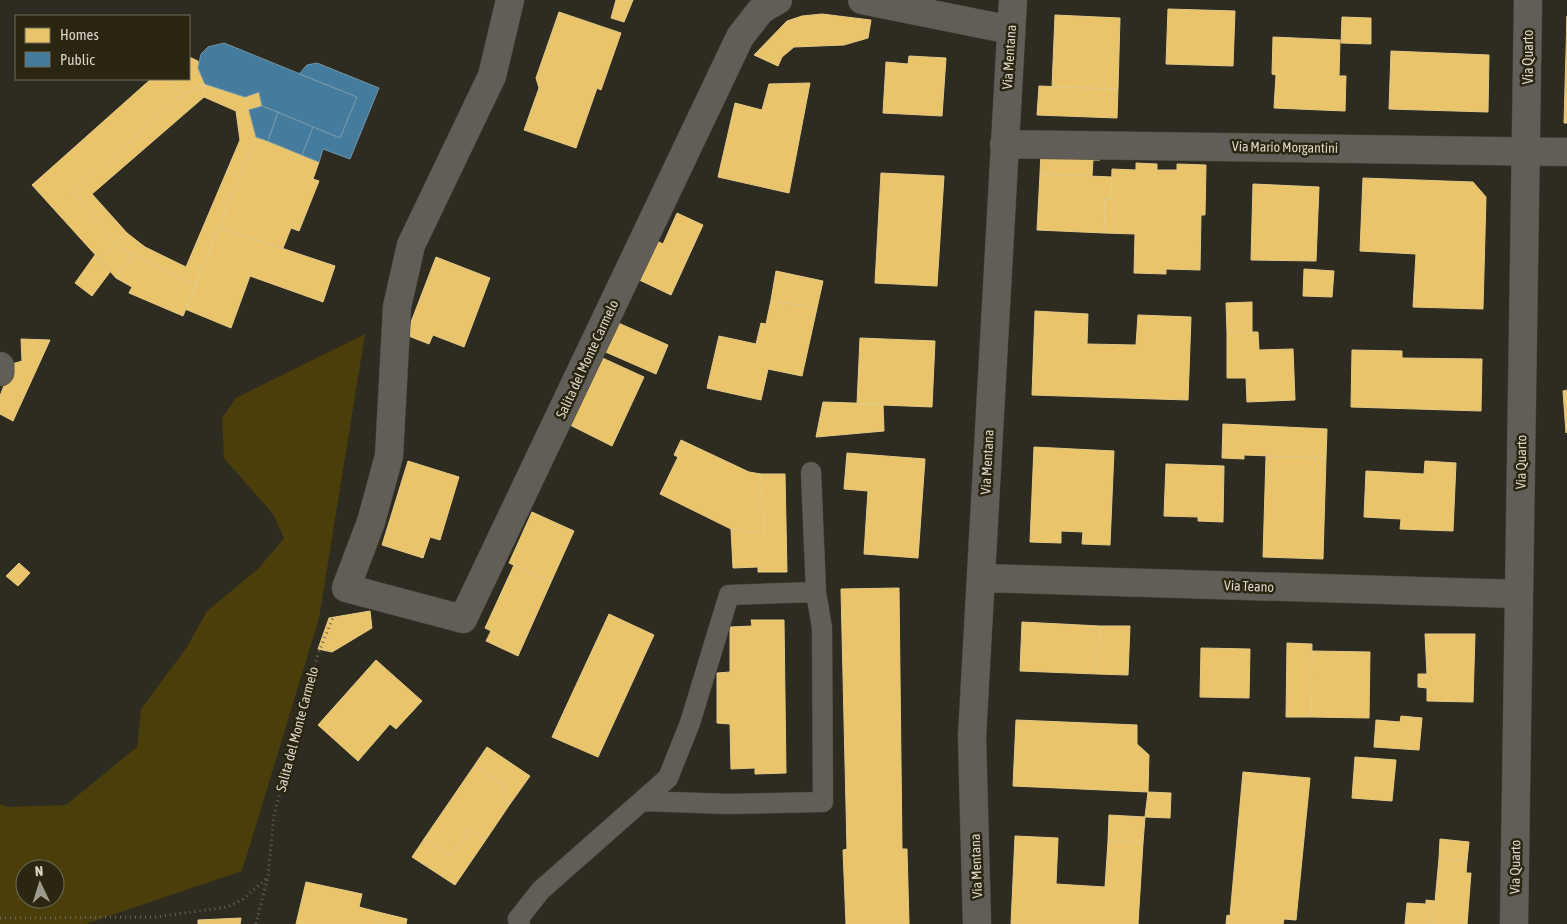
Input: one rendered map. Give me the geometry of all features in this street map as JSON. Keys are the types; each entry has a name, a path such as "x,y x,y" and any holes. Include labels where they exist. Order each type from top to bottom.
{"street":[{"path":"346,588 371,522 390,456 397,307 411,245 492,76 510,0"},
{"name":"Salita del Monte Carmelo","path":"346,588 463,619 740,37 761,10 778,0"},
{"path":"862,0 1011,30"},
{"name":"Via Mentana","path":"977,924 972,738 1013,0"},
{"name":"Via Quarto","path":"1514,924 1518,594 1528,150 1528,0"},
{"name":"Via Mario Morgantini","path":"1004,144 1567,152"},
{"path":"0,366 0,372"},
{"name":"Via Teano","path":"981,578 1518,594"}],"lane":[{"path":"642,801 728,804 823,802 822,628 816,592 810,472"},
{"path":"520,924 518,919 540,890 668,778 690,723 729,595 816,592"}],"path":[{"name":"Salita del Monte Carmelo","path":"256,924 268,876 274,815 298,721 318,654 346,588"},
{"path":"0,918 156,917 227,907 242,900 268,876"}],"shaded area":[{"path":"365,334 319,618 242,871 85,924 0,924 0,804 7,807 66,805 137,747 141,709 187,647 207,611 259,568 284,538 273,514 224,458 222,418 236,398"}],"building: Homes":[{"path":"616,0 633,0 624,22 611,18"},
{"path":"1168,9 1235,11 1233,66 1166,64"},
{"path":"559,12 621,33 601,90 597,88 576,148 524,130 539,88 536,78"},
{"path":"822,14 871,20 868,38 844,45 794,47 782,57 778,66 754,55 787,21 802,16"},
{"path":"1055,15 1120,18 1118,89 1052,87"},
{"path":"1567,16 1567,123 1564,123"},
{"path":"1342,17 1371,18 1371,44 1341,43"},
{"path":"1273,37 1340,40 1339,76 1346,76 1345,111 1274,108 1276,75 1272,74"},
{"path":"1391,51 1489,55 1488,112 1389,109"},
{"path":"909,56 946,58 942,116 883,113 886,62 908,64"},
{"path":"190,57 198,61 200,74 205,84 183,94 170,80 190,80"},
{"path":"150,80 170,80 183,94 72,193 117,243 100,260 32,185"},
{"path":"810,83 789,193 718,177 735,103 762,110 769,84"},
{"path":"205,84 245,97 256,137 196,285 132,254 117,243 127,233 145,247 186,267 240,140 236,111 204,97"},
{"path":"205,84 204,97 92,194 127,233 117,243 72,193 183,94"},
{"path":"1039,86 1118,89 1117,118 1037,115"},
{"path":"259,92 262,106 249,110 245,97"},
{"path":"256,137 319,162 313,179 319,181 299,231 291,228 283,248 219,227"},
{"path":"1041,150 1100,152 1100,160 1093,160 1092,176 1040,174"},
{"path":"1136,163 1157,164 1157,170 1177,170 1177,164 1206,165 1205,215 1201,215 1200,270 1166,269 1166,274 1134,273 1135,234 1104,233 1105,199 1111,200 1112,169 1136,170"},
{"path":"881,173 944,176 937,286 875,283"},
{"path":"1040,174 1112,177 1111,200 1105,199 1104,233 1037,230"},
{"path":"1363,178 1473,182 1486,197 1483,309 1413,307 1416,254 1360,251"},
{"path":"1253,184 1319,187 1316,261 1251,260"},
{"path":"677,213 703,225 671,295 633,277 651,238 663,244"},
{"path":"219,227 335,266 323,302 250,276 231,328 185,309"},
{"path":"117,243 132,254 116,278 100,260"},
{"path":"132,254 196,285 183,316 129,293 132,287 116,278"},
{"path":"95,255 110,272 92,296 75,283"},
{"path":"436,257 490,278 464,347 433,335 429,344 406,335"},
{"path":"1304,269 1334,271 1332,297 1303,296"},
{"path":"776,271 823,281 817,308 771,300"},
{"path":"771,300 817,308 802,376 768,369 761,400 707,388 719,336 756,344 761,323 766,324"},
{"path":"1252,302 1252,332 1227,333 1226,303"},
{"path":"1035,311 1088,314 1087,344 1136,345 1138,315 1191,317 1188,400 1032,395"},
{"path":"614,321 668,345 656,374 601,350"},
{"path":"1258,332 1259,350 1293,349 1295,400 1247,402 1246,378 1227,378 1227,333"},
{"path":"860,338 935,341 932,407 857,404"},
{"path":"21,339 50,340 13,421 0,414 0,396 12,364 22,361"},
{"path":"1352,350 1402,351 1402,358 1482,359 1481,411 1351,407"},
{"path":"596,355 644,377 612,446 564,422"},
{"path":"1567,390 1567,432 1566,433 1563,391"},
{"path":"823,402 883,404 884,431 816,437"},
{"path":"1223,424 1327,429 1326,458 1244,455 1244,459 1222,458"},
{"path":"681,440 749,472 761,474 764,534 731,529 660,494 678,457 674,455"},
{"path":"1034,447 1114,451 1110,545 1082,544 1083,532 1061,531 1061,543 1030,542"},
{"path":"847,453 925,459 918,558 864,554 868,491 844,489"},
{"path":"1266,456 1326,458 1323,559 1263,557"},
{"path":"408,461 459,477 440,540 430,537 423,558 382,545"},
{"path":"1425,461 1456,463 1453,531 1400,529 1401,519 1364,517 1366,471 1424,474"},
{"path":"1166,464 1224,466 1223,522 1198,521 1198,517 1164,516"},
{"path":"761,474 785,474 787,572 758,572 758,567 733,568 731,529 764,534"},
{"path":"532,512 574,531 551,582 509,563"},
{"path":"19,563 30,573 18,586 6,576"},
{"path":"514,565 551,582 518,656 486,641 491,631 485,628"},
{"path":"899,588 902,849 907,849 909,924 846,924 843,850 847,849 841,589"},
{"path":"370,611 372,628 332,652 318,649 329,618"},
{"path":"609,614 654,635 598,757 552,737"},
{"path":"751,620 784,620 786,773 755,774 755,768 731,769 730,724 717,723 717,673 730,672 730,627 752,626"},
{"path":"1022,622 1100,626 1097,674 1020,671"},
{"path":"1100,626 1130,626 1128,675 1097,674"},
{"path":"1425,634 1475,634 1473,702 1427,701 1427,688 1418,687 1418,674 1427,674"},
{"path":"1287,643 1312,644 1311,717 1286,717"},
{"path":"1201,648 1250,649 1249,698 1200,697"},
{"path":"1312,651 1370,652 1369,718 1311,717"},
{"path":"376,660 422,701 396,729 390,724 358,761 318,725"},
{"path":"1401,716 1422,718 1419,750 1374,747 1376,720 1400,722"},
{"path":"1016,720 1137,725 1137,744 1149,755 1148,792 1013,786"},
{"path":"487,747 530,776 510,804 500,797 506,787 474,766"},
{"path":"1355,757 1396,760 1392,801 1352,798"},
{"path":"474,766 506,787 500,797 510,804 485,841 469,829 450,857 424,839"},
{"path":"1243,772 1310,778 1296,920 1284,919 1283,924 1226,924 1227,915 1230,916"},
{"path":"1148,792 1171,793 1170,818 1145,817"},
{"path":"1109,815 1145,817 1143,843 1108,841"},
{"path":"469,829 485,841 455,885 412,857 424,839 450,857"},
{"path":"1015,836 1058,838 1056,884 1105,887 1108,841 1143,843 1138,924 1011,924"},
{"path":"1440,839 1469,842 1467,861 1439,858"},
{"path":"1439,858 1467,861 1466,873 1471,873 1467,924 1433,924"},
{"path":"306,882 362,894 359,907 378,912 375,924 296,924"},
{"path":"1426,900 1435,901 1433,924 1405,924 1407,903 1426,904"},
{"path":"378,912 407,919 406,924 375,924"},
{"path":"241,918 240,924 198,924 198,920"}],"building: Public":[{"path":"224,43 357,97 340,138 262,106 259,92 245,97 205,84 198,68 201,54 208,47"},
{"path":"317,63 379,88 350,159 323,149 319,162 302,155 313,127 340,138 357,97 299,74 307,65"},
{"path":"262,106 278,112 268,141 256,137 249,110"},
{"path":"278,112 313,127 302,155 268,141"}]}
